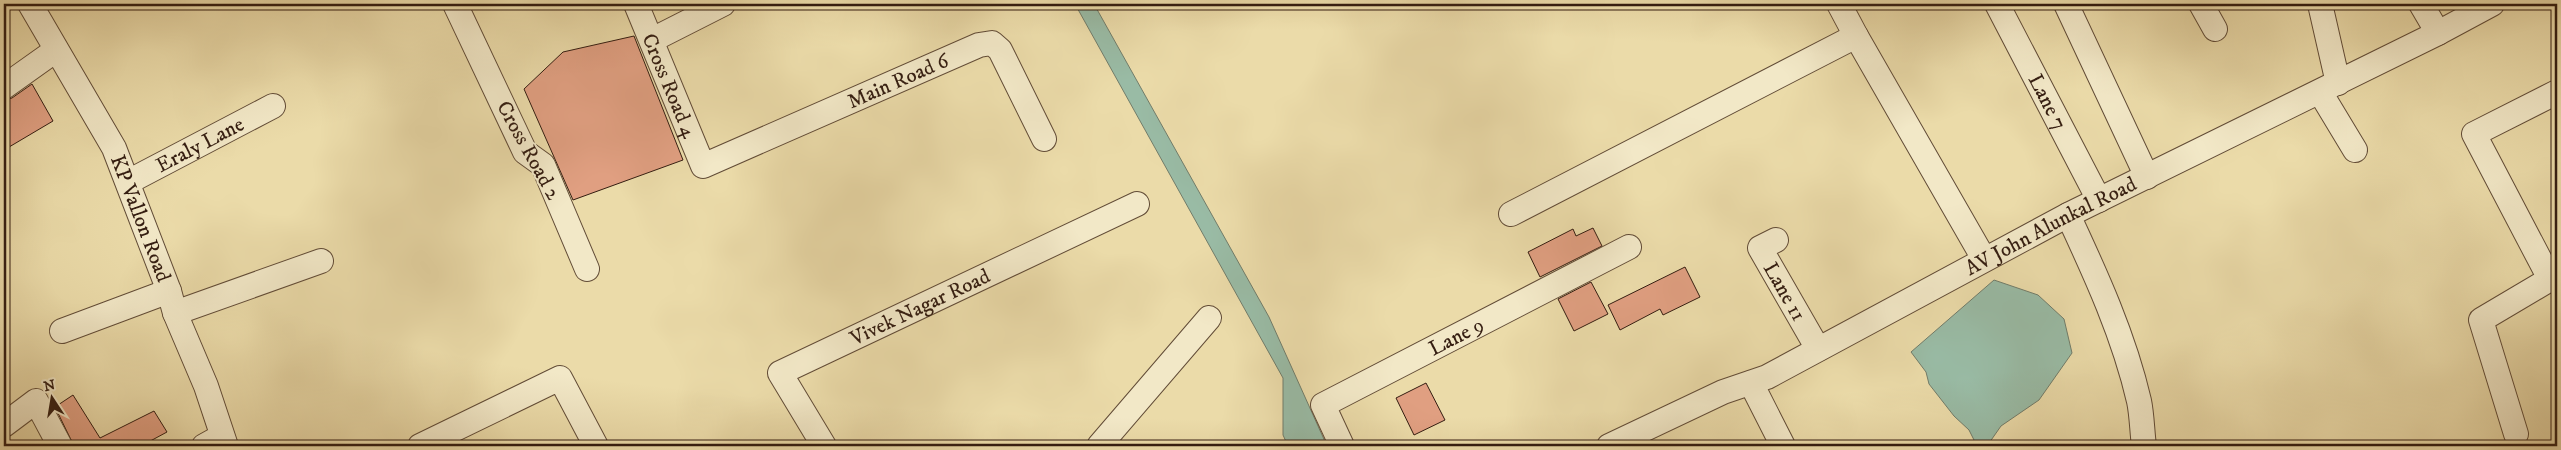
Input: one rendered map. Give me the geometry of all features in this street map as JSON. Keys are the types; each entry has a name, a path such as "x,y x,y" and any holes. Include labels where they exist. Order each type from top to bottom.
{"street":[{"name":"KP Vallon Road","path":"30,4 114,148 206,386 217,443"},
{"name":"Cross Road 2","path":"455,4 525,152 543,165 588,269"},
{"name":"Cross Road 4","path":"636,4 703,166"},
{"path":"652,40 723,4"},
{"path":"1840,4 1856,36 1984,259"},
{"path":"1846,4 1856,36"},
{"name":"Lane 7","path":"1997,4 2099,200"},
{"path":"2066,4 2147,177"},
{"path":"2201,4 2215,29"},
{"path":"2320,4 2329,87 2355,150"},
{"path":"2421,4 2438,33"},
{"name":"AV John Alunkal Road","path":"1609,446 1723,392 1767,377 2068,215 2438,33 2492,4"},
{"path":"1511,214 1856,36"},
{"name":"Main Road 6","path":"703,166 979,45 992,43 1000,50 1044,139"},
{"path":"4,87 56,50"},
{"path":"2516,434 2481,320 2553,277 2474,134 2557,92"},
{"name":"Eraly Lane","path":"128,182 272,106"},
{"name":"Vivek Nagar Road","path":"824,446 780,373 1137,204"},
{"path":"2068,215 2107,302 2127,359 2139,402 2144,446"},
{"name":"Lane 11","path":"1776,240 1760,248 1818,349"},
{"name":"Lane 9","path":"1342,446 1323,405 1629,247"},
{"path":"62,331 321,261"},
{"path":"1099,446 1209,318"},
{"path":"420,446 560,378 596,446"},
{"path":"1751,383 1783,446"},
{"path":"4,426 36,401 60,446"}],"shaded area":[{"path":"1075,4 1094,4 1269,317 1327,446 1288,446 1283,435 1283,378"},
{"path":"1994,280 2038,295 2064,319 2072,353 2039,400 2001,426 1987,446 1977,446 1969,430 1954,416 1929,384 1926,372 1911,352"}],"building":[{"path":"634,36 683,160 573,200 524,89 563,52"},
{"path":"32,84 53,121 4,150 4,100 12,98"},
{"path":"1593,228 1602,246 1540,277 1528,252 1573,229 1576,236"},
{"path":"1685,267 1700,297 1663,315 1660,309 1620,330 1608,305"},
{"path":"1591,282 1608,314 1574,331 1558,299"},
{"path":"1426,383 1445,420 1414,435 1396,398"},
{"path":"73,395 100,438 154,411 167,432 141,446 74,446 55,407"}]}
